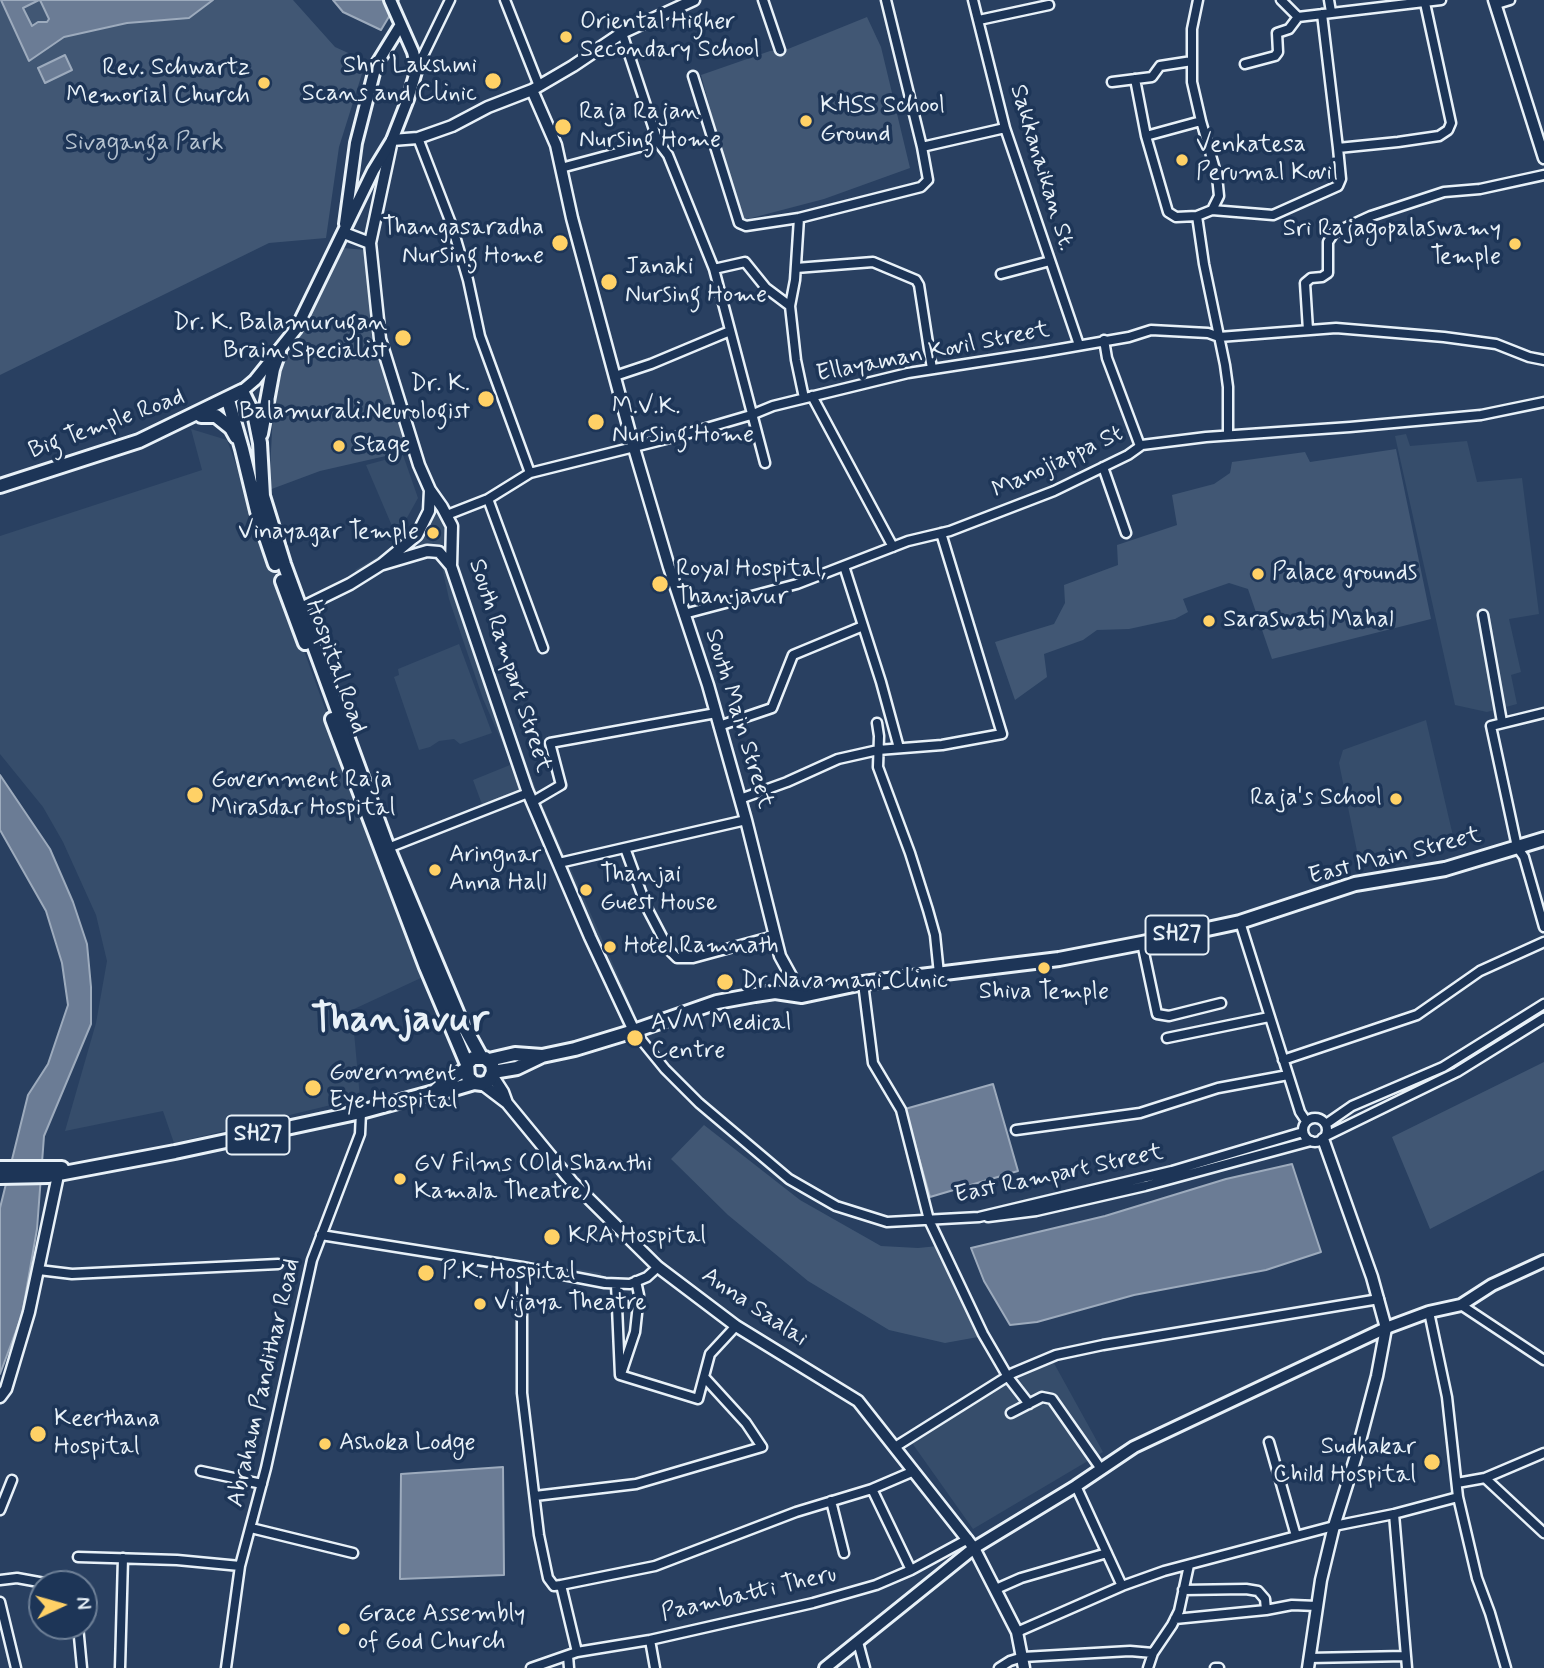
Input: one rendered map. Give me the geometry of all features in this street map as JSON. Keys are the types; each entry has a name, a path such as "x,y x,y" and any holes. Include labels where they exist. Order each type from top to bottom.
{"main road":[{"path":"260,443 255,418 242,391 279,352 296,329 373,171 392,140 417,68 413,52 390,0"},
{"path":"344,233 356,143 376,65 400,26"},
{"path":"260,443 273,369 279,352"},
{"name":"Big Temple Road","path":"0,486 139,441 242,391"},
{"name":"Hospital Road","path":"228,400 260,522 297,610 388,848 485,1072 468,1077 467,1066 382,855 297,610 263,496 260,443"},
{"path":"187,419 216,416 231,428 243,449"},
{"name":"East Main Street","path":"802,996 863,983 1059,959 1142,943 1240,922 1355,884 1445,869 1544,839"},
{"name":"SH27","path":"0,1177 80,1170 361,1112 434,1092 447,1091 515,1054 542,1056 635,1031 717,1002 775,992 802,996"},
{"path":"467,1066 473,1058 485,1072"},
{"name":"SH27","path":"434,1092 467,1066"},
{"name":"SH27","path":"0,1168 50,1174"},
{"path":"825,1668 858,1643 971,1544 1076,1486 1134,1447 1386,1328 1429,1312 1461,1305 1492,1285 1544,1261"}],"street":[{"path":"417,68 450,0"},
{"path":"505,0 536,88"},
{"path":"392,140 418,138 452,126 488,107 536,88 622,33 694,0"},
{"path":"763,0 780,50"},
{"path":"693,76 739,223 746,226 799,218 926,184 929,176 886,0"},
{"name":"Sakkanaikan St.","path":"973,0 1005,128 1079,345"},
{"path":"1198,0 1192,29 1192,82 1217,176 1219,196 1212,210"},
{"path":"1281,0 1298,17"},
{"path":"1329,0 1331,12"},
{"path":"1245,65 1275,56 1278,52 1277,33 1289,29 1298,17 1441,0"},
{"path":"1510,0 1495,2 1544,158"},
{"path":"1338,148 1439,136 1448,130 1451,123 1425,3"},
{"path":"979,20 1049,5"},
{"path":"1135,79 1146,136 1168,212 1176,217 1198,216 1212,210 1273,215 1338,186 1341,179 1321,14"},
{"path":"622,33 658,142 667,155 714,269 765,463"},
{"path":"1112,82 1152,77 1162,65 1192,61"},
{"name":"South Main Street","path":"536,88 556,145 572,218 634,448 716,713 780,956 802,996"},
{"path":"1146,136 1201,121"},
{"path":"922,147 1005,128"},
{"path":"418,138 452,226 468,280 480,336 530,472"},
{"name":"South Rampart Street","path":"392,140 370,243 380,339 419,465 430,490 452,526 451,566 531,798 635,1031"},
{"path":"561,168 658,142"},
{"path":"1308,330 1305,283 1307,279 1322,277 1328,273 1328,242 1331,235 1371,216 1444,192 1480,189 1544,175"},
{"path":"1198,216 1204,264 1228,387 1228,435"},
{"path":"799,218 796,268 790,306 796,360 808,397 893,547"},
{"path":"344,233 370,243"},
{"path":"1001,274 1050,261"},
{"path":"714,269 745,262 766,288 790,306"},
{"path":"796,268 873,262 916,280 932,369"},
{"name":"Ellayaman Kovil Street","path":"447,515 488,499 530,472 634,448 751,415 773,406 932,369 1079,345 1150,330 1208,333 1219,337 1336,328 1496,344 1544,360"},
{"path":"615,376 652,364 730,331"},
{"path":"1100,341 1140,446"},
{"name":"Manojiappa St","path":"684,614 797,584 893,547 941,534 1054,491 1128,455 1140,446 1228,435 1481,415 1544,402"},
{"path":"1103,467 1126,533"},
{"path":"297,610 383,564 417,535 429,511 430,490"},
{"path":"488,499 543,648"},
{"path":"740,799 838,759 878,750 997,736 1002,732 941,534"},
{"path":"383,564 427,551 439,551 451,566"},
{"path":"844,566 899,748"},
{"path":"1483,615 1502,722"},
{"path":"719,726 772,708 793,655 863,626"},
{"path":"388,848 561,785 550,743 716,713"},
{"path":"1544,713 1490,726 1517,847 1524,857 1544,927"},
{"path":"877,723 878,767 928,910 939,974"},
{"path":"559,863 746,820"},
{"path":"625,848 647,908 669,950 677,958 693,958 775,936"},
{"path":"1240,922 1300,1112 1306,1121 1303,1132 1311,1141"},
{"path":"1283,1060 1417,1014 1480,971 1544,942"},
{"path":"1142,943 1157,1014 1169,1016 1221,1003"},
{"path":"863,983 873,1063 901,1110 929,1220 983,1334 1008,1377 1029,1404"},
{"path":"1405,1656 1308,1663 1334,1526 1356,1456 1377,1376 1386,1328 1379,1299 1324,1138 1326,1124 1352,1106 1443,1067 1544,1004"},
{"path":"1167,1038 1269,1017"},
{"path":"978,1217 1036,1211 1145,1186 1324,1138 1457,1072 1544,1018"},
{"name":"East Rampart Street","path":"635,1031 665,1069 758,1155 800,1186 836,1206 887,1222 978,1217 1172,1171 1303,1132"},
{"name":"Anna Saalai","path":"485,1072 572,1182 658,1267 736,1326 858,1401 971,1544 1017,1632 1024,1668"},
{"path":"1016,1130 1140,1113 1223,1086 1288,1075"},
{"name":"Abraham Pandithar Road","path":"226,1668 240,1566 262,1484 312,1260 360,1134 361,1112"},
{"path":"1306,1121 1317,1117 1326,1124"},
{"path":"0,1397 6,1389 39,1270 50,1174"},
{"path":"321,1235 616,1283 647,1277 658,1267"},
{"path":"39,1270 72,1273 278,1264"},
{"path":"522,1267 522,1393 548,1577 554,1586 655,1566 831,1501 872,1489 914,1471"},
{"path":"620,1375 635,1332 639,1295 636,1281"},
{"path":"616,1283 620,1375"},
{"path":"895,1447 1008,1377 1036,1362 1071,1350 1379,1299"},
{"path":"1461,1305 1544,1360"},
{"path":"1429,1312 1447,1397 1458,1496 1477,1578 1506,1668"},
{"path":"620,1375 698,1399 710,1354 736,1326"},
{"path":"535,1496 636,1484 762,1447 746,1423 704,1377"},
{"path":"1011,1413 1047,1397 1056,1403 1101,1469"},
{"path":"1269,1442 1296,1536"},
{"path":"1457,1483 1485,1478 1544,1453"},
{"path":"201,1471 262,1484"},
{"path":"1485,1478 1544,1534"},
{"path":"0,1510 12,1479"},
{"path":"1076,1486 1122,1586"},
{"path":"872,1489 912,1570"},
{"path":"1017,1632 1122,1586 1189,1565 1458,1496"},
{"path":"831,1501 844,1553"},
{"path":"1394,1514 1407,1668"},
{"path":"250,1528 353,1553"},
{"name":"Paambatti Theru","path":"535,1667 578,1652 650,1640 813,1603 876,1585 971,1544"},
{"path":"996,1590 1041,1571 1107,1553"},
{"path":"78,1557 177,1560 240,1566"},
{"path":"121,1668 123,1558"},
{"path":"1149,1668 1153,1653 1175,1619 1189,1565"},
{"path":"0,1580 28,1580"},
{"path":"561,1585 578,1652"},
{"path":"1183,1590 1258,1591 1265,1599 1266,1610"},
{"path":"0,1602 16,1668"},
{"path":"1175,1619 1292,1605 1317,1606"},
{"path":"79,1640 82,1668"},
{"path":"650,1640 655,1668"},
{"path":"858,1643 865,1668"},
{"path":"999,1668 1023,1657 1130,1651 1153,1653"},
{"path":"568,1656 569,1668"}],"shaded area":[{"path":"1,0 39,0 23,8 32,26 49,19 40,0 213,0 189,18 127,23 64,37 29,61"},
{"path":"333,0 399,0 381,30 343,12"},
{"path":"65,55 72,70 45,83 38,68"},
{"name":"Government Raja Mirasdar Hospital","path":"191,429 227,440 423,977 352,1010 360,1098 174,1143 163,1111 65,1131 96,1023 107,961 96,915 63,842 43,807 0,754 0,536 202,470"},
{"path":"1406,434 1410,446 1467,441 1477,482 1522,478 1539,614 1509,619 1521,672 1511,675 1517,704 1487,712 1455,705 1395,436"},
{"path":"415,452 451,538 454,563 538,795 633,1009 622,1013 483,699 449,599 442,567 433,556 423,553 406,558 360,580 355,570 393,548 421,523 424,489 411,455"},
{"path":"403,455 418,498 399,532 395,533 366,465"},
{"path":"459,644 492,733 460,744 454,739 439,741 419,750 394,677 399,675 398,669"},
{"name":"Raja's School","path":"1426,720 1453,836 1360,866 1339,763 1343,750"},
{"path":"510,765 521,793 483,807 473,780"},
{"path":"0,775 50,849 73,902 87,944 91,1024 44,1136 37,1229 22,1315 0,1374 0,1208 28,1095 48,1064 68,1005 62,963 46,911 0,830"},
{"path":"993,1084 1018,1171 930,1197 905,1109"},
{"path":"1292,1164 1321,1252 1266,1270 1134,1295 1037,1322 1010,1325 984,1281 971,1248 1105,1216 1226,1179"},
{"path":"329,1230 601,1273 599,1288 325,1242"},
{"path":"1050,1356 1103,1452 973,1529 912,1443"},
{"path":"503,1467 504,1575 400,1579 401,1474"}],"green space":[{"name":"Sivaganga Park","path":"0,0 293,0 335,47 366,61 339,147 326,238 269,243 0,375"},
{"name":"KHSS School Ground","path":"867,17 881,47 910,168 824,199 740,221 701,75 770,51 788,49"},
{"path":"343,248 366,250 371,297 412,450 320,471 269,490 273,412 284,362 294,349"},
{"name":"Palace grounds","path":"1396,449 1431,619 1272,659 1248,589 1229,583 1183,599 1188,612 1175,619 1129,629 1097,630 1083,640 1044,654 1047,677 1015,700 995,642 1054,624 1065,603 1064,585 1118,565 1117,545 1177,525 1172,495 1214,484 1230,473 1232,462 1305,452 1310,462"},
{"path":"1544,1062 1544,1170 1430,1229 1392,1137"},
{"path":"704,1125 800,1200 881,1246 938,1246 989,1335 945,1343 889,1330 808,1281 728,1215 671,1159"}],"place":[{"name":"Oriental Higher Secondary School","path":"566,37"},
{"name":"Shri Lakshmi Scans and Clinic","path":"493,81"},
{"name":"Rev. Schwartz Memorial Church","path":"264,83"},
{"name":"KHSS School Ground","path":"806,121"},
{"name":"Raja Rajan Nursing Home","path":"563,127"},
{"name":"Venkatesa Perumal Kovil","path":"1182,160"},
{"name":"Thangasaradha Nursing Home","path":"560,243"},
{"name":"Sri Rajagopalaswamy Temple","path":"1515,244"},
{"name":"Janaki Nursing Home","path":"609,282"},
{"name":"Dr. K. Balamurugan Brain Specialist","path":"403,338"},
{"name":"Dr. K. Balamurali.Neurologist","path":"486,399"},
{"name":"M.V.K. Nursing Home","path":"596,422"},
{"name":"Stage","path":"339,446"},
{"name":"Vinayagar Temple","path":"433,533"},
{"name":"Palace grounds","path":"1258,574"},
{"name":"Royal Hospital, Thanjavur","path":"660,584"},
{"name":"Saraswati Mahal","path":"1209,621"},
{"name":"Government Raja Mirasdar Hospital","path":"195,795"},
{"name":"Raja's School","path":"1396,799"},
{"name":"Aringnar Anna Hall","path":"435,870"},
{"name":"Thanjai Guest House","path":"586,890"},
{"name":"Hotel Ramnath","path":"610,947"},
{"name":"Shiva Temple","path":"1044,968"},
{"name":"Dr.Navamani Clinic","path":"725,982"},
{"name":"AVM Medical Centre","path":"635,1038"},
{"name":"Government Eye Hospital","path":"313,1088"},
{"name":"GV Films (Old Shanthi Kamala Theatre)","path":"400,1179"},
{"name":"KRA Hospital","path":"552,1237"},
{"name":"P.K. Hospital","path":"426,1273"},
{"name":"Vijaya Theatre","path":"480,1304"},
{"name":"Keerthana Hospital","path":"38,1434"},
{"name":"Ashoka Lodge","path":"325,1444"},
{"name":"Sudhakar Child Hospital","path":"1432,1462"},
{"name":"Grace Assembly of God Church","path":"344,1629"}],"district":[{"name":"Thanjavur","path":"400,1022"}]}
